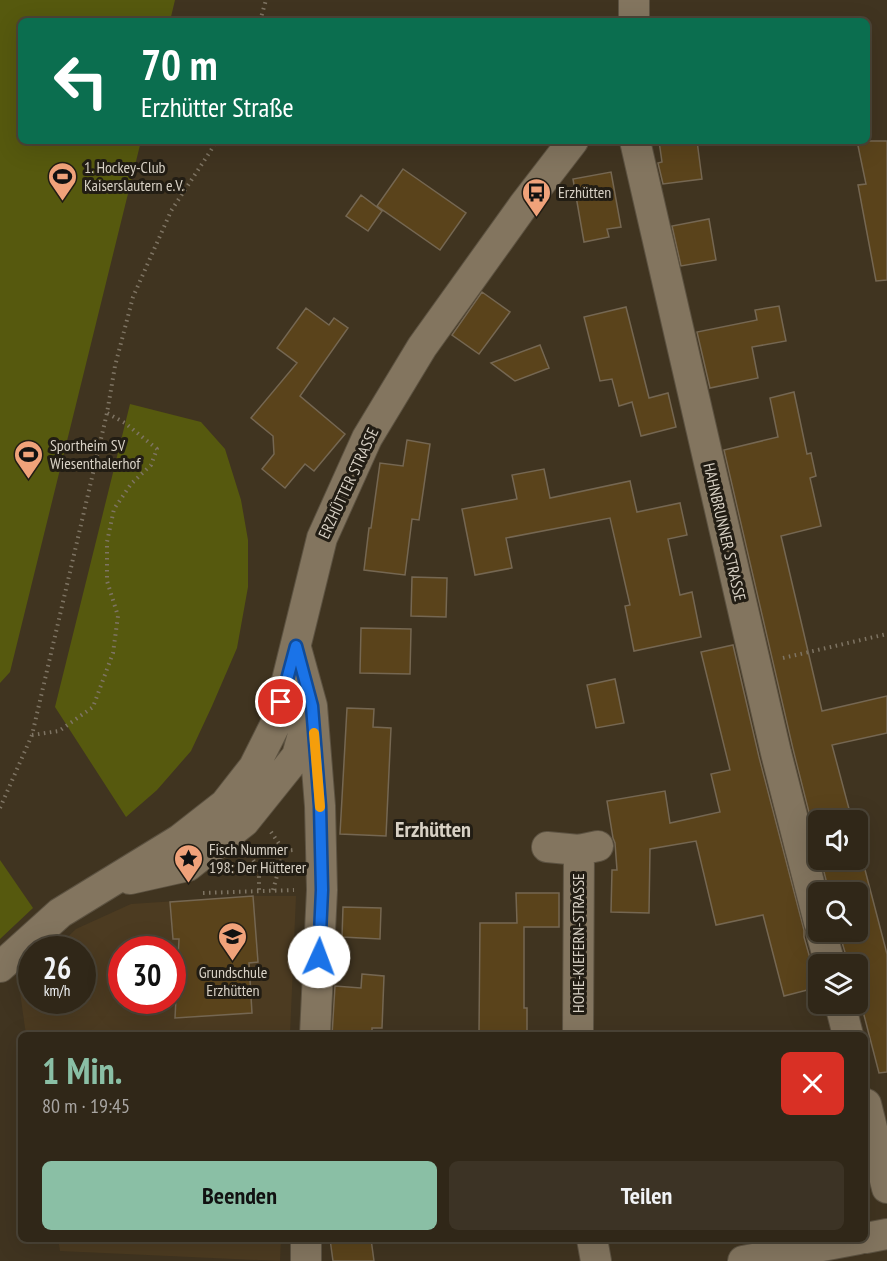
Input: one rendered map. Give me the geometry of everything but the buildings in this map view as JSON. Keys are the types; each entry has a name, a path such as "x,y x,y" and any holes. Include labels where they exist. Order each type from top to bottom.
{"street":[{"path":"634,0 634,18"},
{"name":"ERZHÜTTER STRASSE","path":"33,936 60,913 179,840 225,804 254,767 276,721 322,538 367,438 417,354 523,206 571,144"},
{"name":"HAHNBRUNNER STRASSE","path":"636,144 776,753 809,882"},
{"path":"296,646 312,706 320,806 322,890 315,1032"},
{"path":"104,885 188,866 244,822 297,756 312,706"},
{"name":"HOHE-KIEFERN-STRASSE","path":"547,847 589,848 578,1032"},
{"path":"0,936 18,938"},
{"name":"ERZHÜTTER STRASSE","path":"0,967 18,950"},
{"path":"843,1014 847,1032"},
{"path":"868,1112 887,1188"},
{"path":"868,1238 887,1234"},
{"path":"306,1242 306,1261"},
{"path":"593,1242 596,1261"},
{"path":"743,1261 843,1242"}],"path":[{"path":"262,18 266,0"},
{"path":"0,808 32,735 107,413 115,366 134,297 171,211 215,144"},
{"path":"32,735 59,731 93,707 113,653 118,616 107,581 107,542 114,509 131,484 151,465 157,449 125,423 107,413"},
{"path":"790,657 887,634"},
{"path":"273,890 284,851"},
{"path":"247,852 259,868 258,891"},
{"path":"202,893 322,890"}],"shaded area":[{"path":"0,0 175,0 171,18 18,18 18,144 140,144 10,672 0,683"},
{"path":"130,404 201,422 225,449 241,500 248,540 248,587 237,648 191,751 157,790 126,817 55,707"},
{"path":"0,860 33,908 0,939"},
{"name":"Grundschule Erzhütten","path":"253,896 296,896 290,1032 26,1032 23,1014 96,1014 96,936 69,936 76,929 131,904"},
{"path":"58,1242 281,1242 280,1261 60,1251"}],"slow traffic":[{"path":"314,733 320,807"}],"place":[{"name":"1. Hockey-Club Kaiserslautern e.V.","path":"63,202"},
{"name":"Erzhütten","path":"537,218"},
{"name":"Sportheim SV Wiesenthalerhof","path":"29,480"},
{"name":"Fisch Nummer 198: Der Hütterer","path":"188,884"},
{"name":"Grundschule Erzhütten","path":"233,962"}],"district":[{"name":"Erzhütten","path":"433,829"}],"route":[{"path":"281,702 296,646 312,706 320,806 322,890 319,957"}]}
